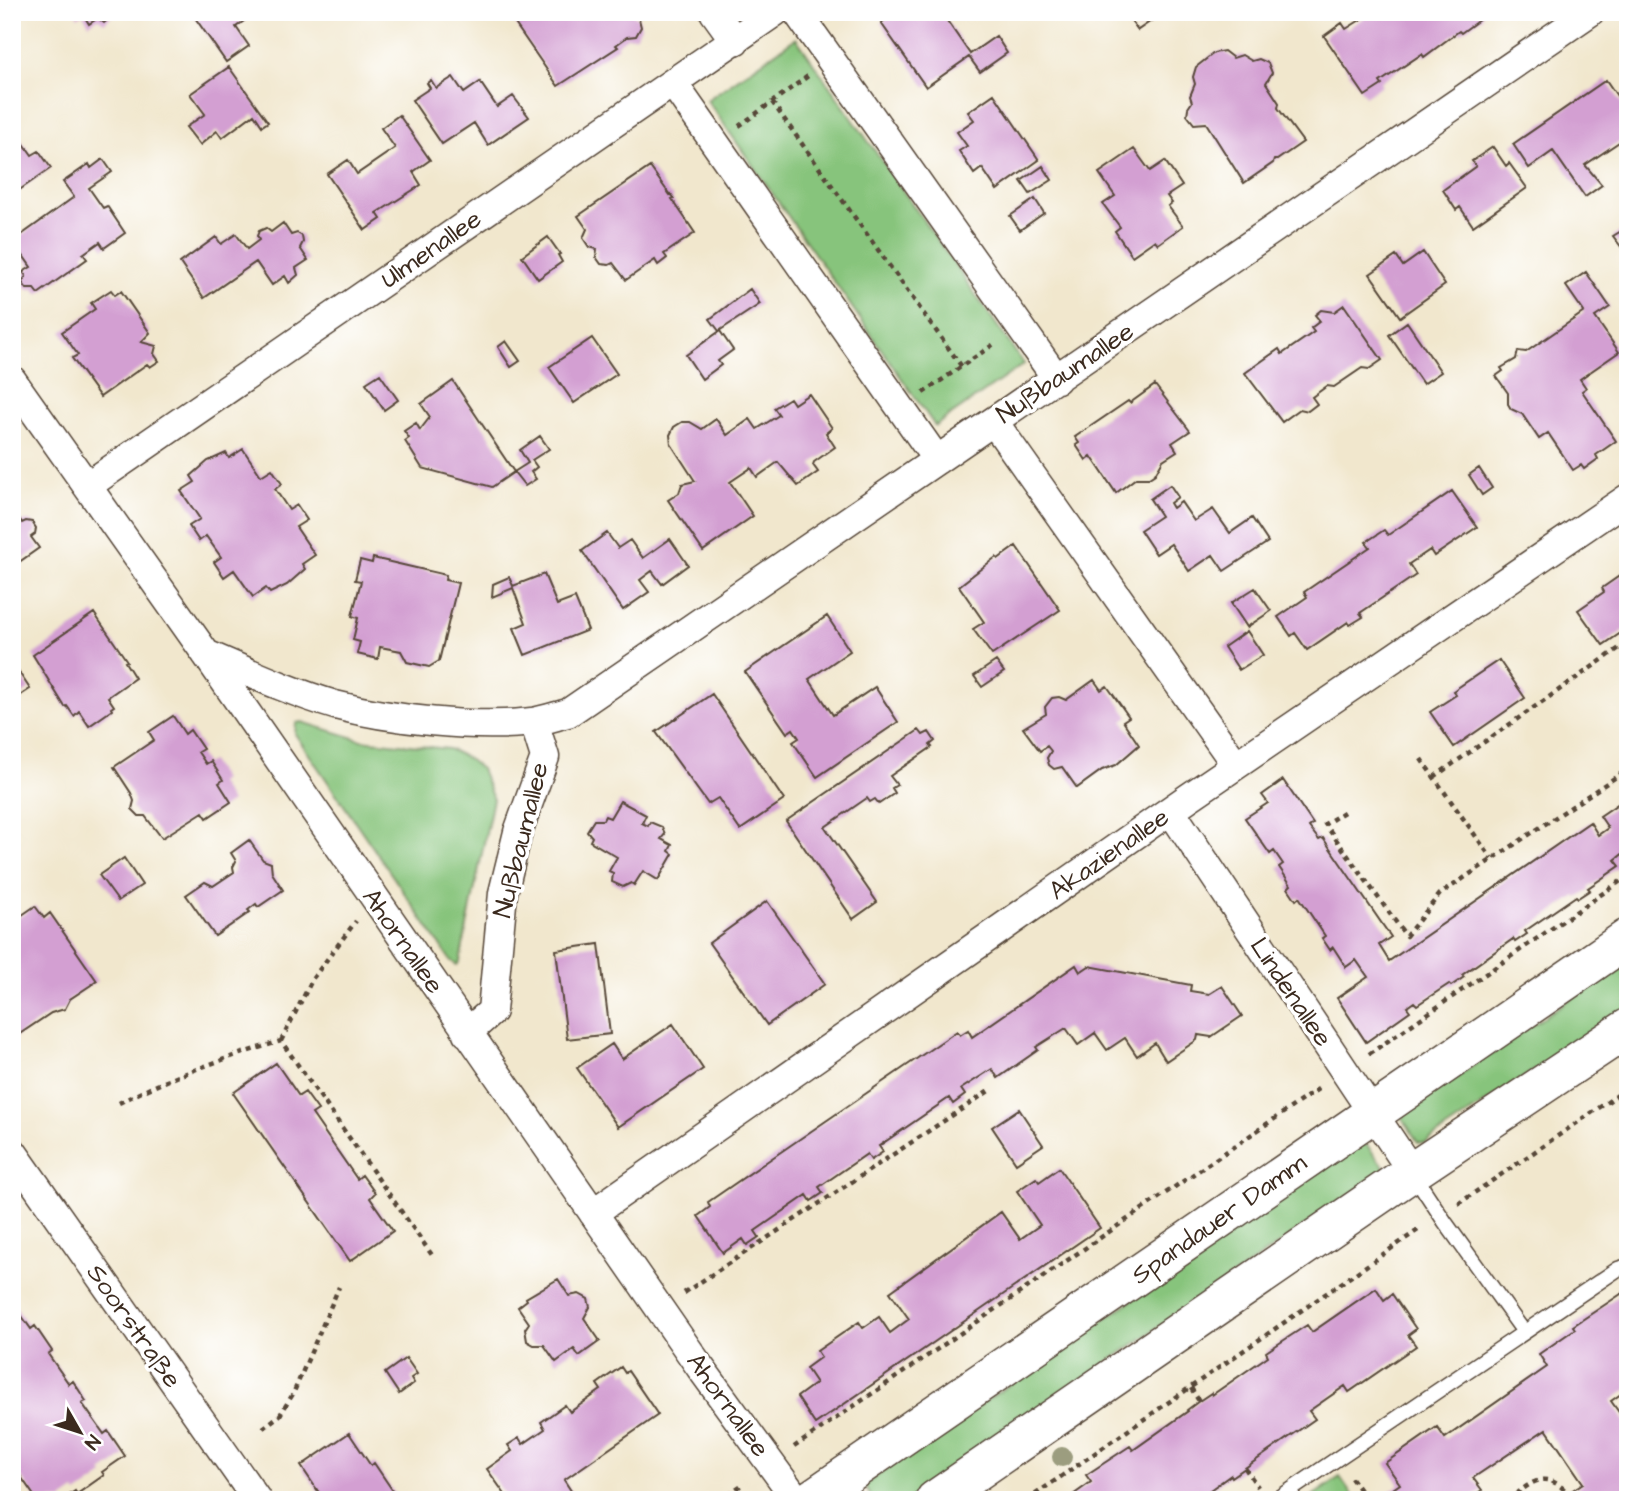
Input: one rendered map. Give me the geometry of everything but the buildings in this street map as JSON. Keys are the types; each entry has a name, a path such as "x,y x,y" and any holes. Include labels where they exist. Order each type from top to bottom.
{"main road":[{"name":"Spandauer Damm","path":"810,1500 1628,938"},
{"path":"935,1500 1412,1172 1628,1028"}],"street":[{"path":"714,12 734,41"},
{"name":"Ulmenallee","path":"87,486 775,12"},
{"path":"797,12 1057,379"},
{"name":"Nußbaumallee","path":"206,654 292,691 337,705 395,716 473,724 534,722 568,713 1590,12"},
{"path":"673,83 937,460"},
{"name":"Ahornallee","path":"12,380 206,654 700,1367 796,1500"},
{"path":"994,422 1236,765"},
{"name":"Akazienallee","path":"593,1213 1236,765 1628,498"},
{"name":"Nußbaumallee","path":"467,1033 492,1011 503,893 518,832 545,757 534,722"},
{"name":"Lindenallee","path":"1171,811 1412,1172"},
{"name":"Soorstraße","path":"12,1151 257,1500"}],"lane":[{"path":"1412,1172 1524,1332"},
{"path":"1276,1500 1624,1265"}],"path":[{"path":"734,129 815,71"},
{"path":"772,102 962,367"},
{"path":"920,396 1001,339"},
{"path":"1434,776 1628,642"},
{"path":"1422,759 1492,859"},
{"path":"1343,812 1325,824 1406,936 1440,894 1628,769"},
{"path":"1364,1058 1628,876"},
{"path":"119,1102 205,1064 281,1041 313,978 356,921"},
{"path":"281,1041 432,1255"},
{"path":"790,1449 1326,1084"},
{"path":"1027,1500 1628,1088"},
{"path":"680,1295 989,1091"},
{"path":"263,1428 280,1415 293,1394 339,1287"},
{"path":"1191,1388 1199,1401"},
{"path":"1508,1500 1536,1480 1544,1478 1552,1480 1568,1493"},
{"path":"720,1500 743,1484"}],"green space":[{"path":"796,38 1024,364 935,426 707,100"},
{"path":"302,722 361,740 449,749 481,769 493,799 457,965 451,961 295,734 296,723"},
{"path":"1628,959 1628,1008 1425,1143 1418,1142 1402,1118 1406,1112"},
{"path":"1366,1144 1385,1168 1382,1173 908,1500 873,1500 864,1485 1355,1146"},
{"path":"1340,1477 1356,1500 1307,1500"}]}
